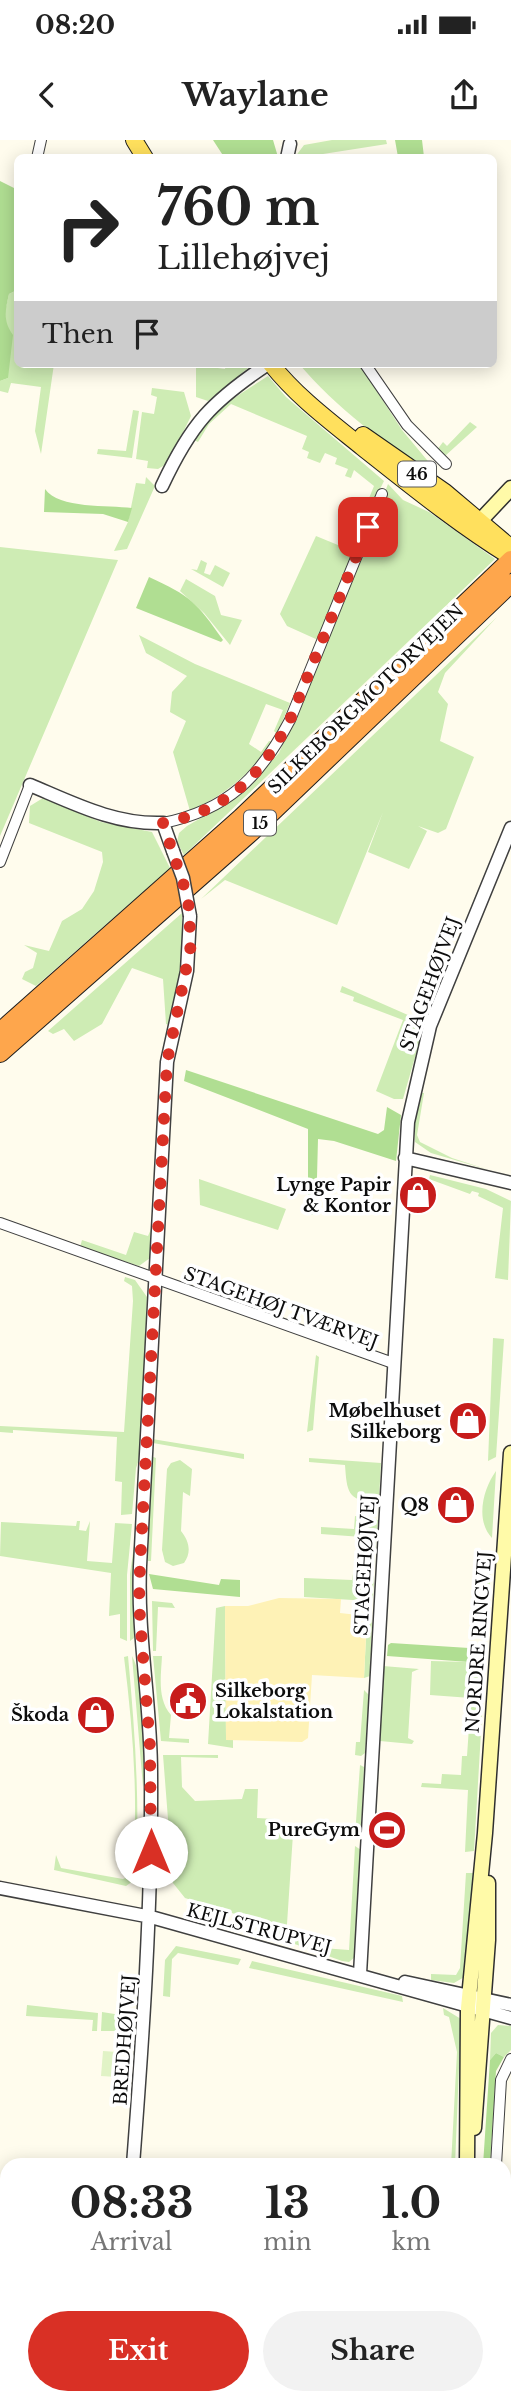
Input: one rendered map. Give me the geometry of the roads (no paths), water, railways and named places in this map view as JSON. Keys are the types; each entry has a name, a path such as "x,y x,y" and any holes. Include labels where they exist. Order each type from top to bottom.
{"highway":[{"name":"SILKEBORGMOTORVEJEN","path":"0,1032 232,827 508,552"},
{"name":"SILKEBORGMOTORVEJEN","path":"0,1053 251,832 511,583"}],"main road":[{"name":"46","path":"274,368 294,390 345,433 480,527"},
{"name":"46","path":"288,368 314,396 508,552"},
{"path":"480,527 511,488"},
{"path":"480,527 511,498"},
{"name":"NORDRE RINGVEJ","path":"467,2158 485,1833 511,1454"}],"street":[{"path":"162,486 200,418 265,368"},
{"path":"368,368 407,425 446,464"},
{"path":"0,862 30,785 128,822 163,823 201,813 235,793 275,748 290,720 382,494"},
{"name":"BREDHØJVEJ","path":"134,2158 151,1917 151,1758 139,1604 167,1062 187,971 190,916 183,878 163,823"},
{"name":"STAGEHØJVEJ","path":"360,1974 404,1158 414,1087 430,1026 511,828"},
{"path":"404,1158 511,1183"},
{"name":"STAGEHØJ TVÆRVEJ","path":"0,1223 393,1363"},
{"name":"KEJLSTRUPVEJ","path":"0,1888 151,1917 360,1974 476,2002 511,2004"},
{"name":"KEJLSTRUPVEJ","path":"476,2002 511,2018"},
{"path":"496,2158 501,2080 506,2064 511,2059"}],"place":[{"name":"Lynge Papir & Kontor","path":"418,1195"},
{"name":"Møbelhuset Silkeborg","path":"468,1421"},
{"name":"Q8","path":"456,1505"},
{"name":"Silkeborg Lokalstation","path":"188,1701"},
{"name":"Škoda","path":"96,1715"},
{"name":"PureGym","path":"387,1830"}]}
